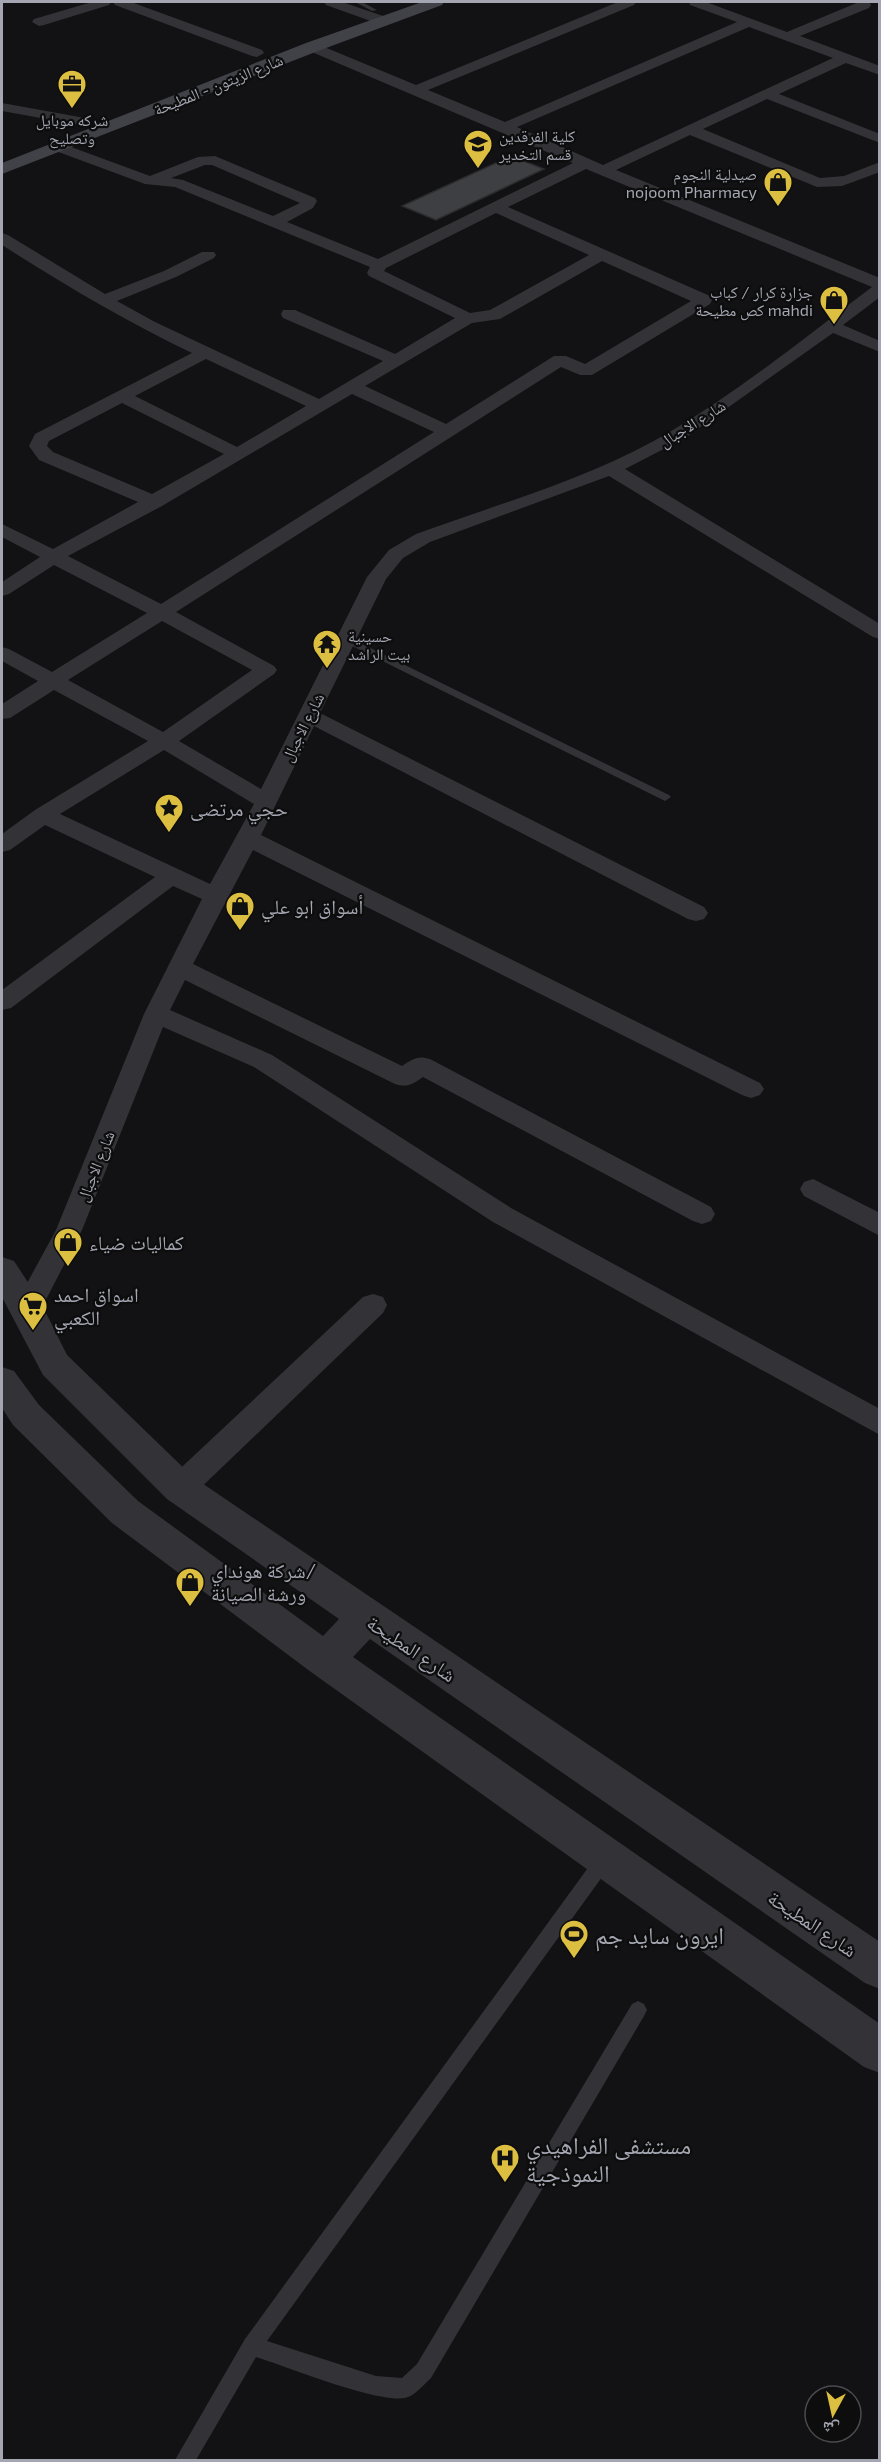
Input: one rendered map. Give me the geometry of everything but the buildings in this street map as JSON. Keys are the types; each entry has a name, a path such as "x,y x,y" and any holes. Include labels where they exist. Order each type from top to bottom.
{"main road":[{"name":"شارع الزيتون - المطيحة","path":"2,154 257,53 396,2"},
{"name":"شارع الزيتون - المطيحة","path":"2,169 312,47 370,11 436,2"}],"street":[{"path":"39,22 104,2"},
{"path":"120,2 257,53"},
{"path":"331,2 370,11"},
{"path":"416,90 629,2"},
{"path":"695,2 879,70"},
{"path":"788,36 859,3 879,10"},
{"path":"505,127 749,22"},
{"path":"312,47 505,127 878,291"},
{"path":"604,170 846,58"},
{"path":"767,94 879,139"},
{"path":"2,107 85,122"},
{"path":"690,129 817,182 832,184 847,181 879,166"},
{"path":"58,147 150,181 177,183 379,265"},
{"path":"150,181 203,160 215,161 309,201 307,205 272,223"},
{"path":"468,318 375,273 379,265 585,163"},
{"path":"2,713 560,360 586,371 704,300 497,208"},
{"path":"2,238 149,326 318,405"},
{"path":"104,300 170,274 208,255"},
{"path":"2,590 53,557 155,502 468,318 494,315 601,255"},
{"name":"شارع الاجبال","path":"27,1309 69,1230 156,1014 215,896 248,838 377,577 396,554 423,538 611,469 679,434 782,363 878,291"},
{"path":"289,314 395,360"},
{"path":"831,326 879,347"},
{"path":"155,502 46,456 38,446 41,438 204,353"},
{"path":"352,387 447,431"},
{"path":"122,396 238,454"},
{"path":"611,469 879,633"},
{"path":"2,530 267,670 164,741 44,815 2,845"},
{"path":"2,653 164,741 265,801"},
{"path":"308,715 696,913"},
{"path":"44,815 215,896"},
{"path":"248,838 751,1089"},
{"path":"2,1002 171,876"},
{"path":"180,968 404,1078 421,1065 702,1214"},
{"path":"156,1014 263,1061 502,1215 879,1424"},
{"path":"813,1189 879,1226"},
{"name":"شارع المطيحة","path":"2,1270 27,1309 55,1365 180,1488 879,1968"},
{"path":"180,1488 373,1305"},
{"path":"2,1381 26,1415 125,1512 325,1660 879,2051"},
{"path":"325,1660 366,1616"}],"lane":[{"path":"346,639 664,797"},
{"path":"185,2460 252,2346 606,1858"},
{"path":"252,2346 376,2386 405,2388 424,2370 638,2010"}],"place":[{"name":"شركه موبايل وتصليح","path":"72,110"},
{"name":"كلية الفرقدين قسم التخدير","path":"478,170"},
{"name":"صيدلية النجوم nojoom Pharmacy","path":"778,208"},
{"name":"جزارة كرار / كباب كص مطيحة mahdi","path":"834,326"},
{"name":"حسينية بيت الراشد","path":"327,670"},
{"name":"حجي مرتضى","path":"169,834"},
{"name":"أسواق ابو علي","path":"240,932"},
{"name":"كماليات ضياء","path":"68,1268"},
{"name":"اسواق احمد الكعبي","path":"33,1332"},
{"name":"شركة هونداي/ ورشة الصيانة","path":"190,1608"},
{"name":"ايرون سايد جم","path":"574,1960"},
{"name":"مستشفى الفراهيدي النموذجية","path":"505,2184"}]}
